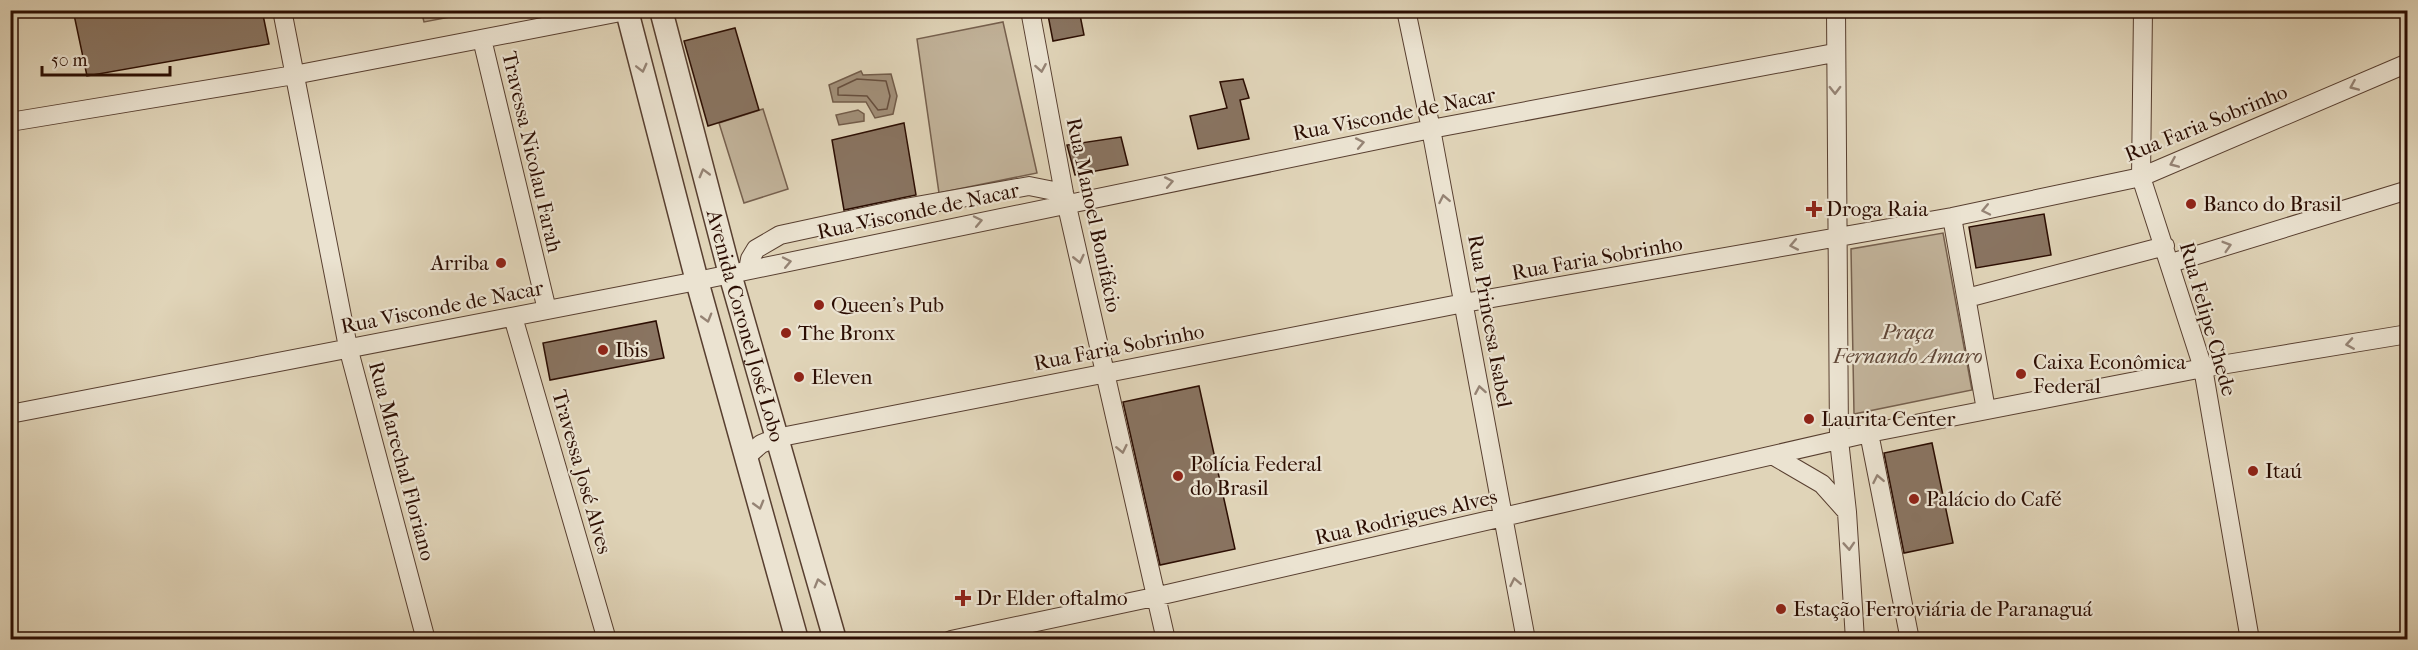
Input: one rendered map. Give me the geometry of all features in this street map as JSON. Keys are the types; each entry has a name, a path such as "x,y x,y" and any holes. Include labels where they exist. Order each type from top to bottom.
{"street":[{"name":"Rua Marechal Floriano","path":"282,10 348,347 426,639"},
{"name":"Avenida Coronel José Lobo","path":"661,10 739,272 776,438 835,639"},
{"name":"Rua Manoel Bonifácio","path":"1030,10 1065,198 1154,597 1166,639"},
{"name":"Rua Princesa Isabel","path":"1406,10 1431,129 1526,639"},
{"path":"1836,10 1834,52 1839,440 1847,512 1855,639"},
{"name":"Rua Felipe Chede","path":"2143,10 2141,177 2171,263 2203,368 2250,639"},
{"path":"10,122 294,75 629,11"},
{"name":"Avenida Coronel José Lobo","path":"629,11 697,281 797,639"},
{"name":"Travessa Nicolau Farah","path":"482,39 547,310"},
{"name":"Rua Visconde de Nacar","path":"10,414 697,281 1065,198 1834,52"},
{"name":"Rua Faria Sobrinho","path":"746,457 761,444 776,438 1464,303 1952,217 2141,177 2408,63"},
{"path":"739,272 756,249 780,235 905,208 1029,186 1065,198"},
{"path":"2171,263 2408,190"},
{"path":"1952,217 1986,410"},
{"path":"1967,298 2165,246"},
{"name":"Travessa José Alves","path":"513,317 608,639"},
{"name":"Rua Rodrigues Alves","path":"951,639 1154,597 1503,519 1869,433 2203,368 2408,334"},
{"path":"1869,433 1910,639"},
{"path":"1774,456 1822,484 1847,512"}],"green space":[{"path":"421,10 482,10 482,11 424,22"},
{"path":"1003,22 1037,173 939,193 917,39"},
{"path":"763,109 788,189 744,203 719,123"},
{"name":"Praça Fernando Amaro","path":"1943,233 1972,390 1854,414 1851,249"}],"water":[{"path":"861,71 863,75 891,74 897,96 893,114 875,118 866,102 833,102 829,85"},
{"path":"858,110 864,114 864,121 839,125 836,115"}],"building":[{"path":"73,10 262,10 269,44 87,76"},
{"path":"1047,10 1079,10 1084,35 1053,41"},
{"path":"735,28 759,110 708,126 684,41"},
{"path":"1243,79 1249,98 1240,100 1249,139 1198,149 1190,116 1227,108 1220,82"},
{"path":"904,123 916,195 844,210 832,140"},
{"path":"1121,137 1128,165 1075,175 1067,145"},
{"path":"2044,214 2051,255 1976,268 1969,227"},
{"name":"Ibis","path":"656,321 664,358 550,380 543,343"},
{"name":"Polícia Federal do Brasil","path":"1199,386 1235,549 1160,565 1123,402"},
{"name":"Palácio do Café","path":"1932,443 1953,543 1904,553 1884,453"}],"place":[{"name":"Banco do Brasil","path":"2191,204"},
{"name":"Droga Raia","path":"1814,209"},
{"name":"Arriba","path":"501,263"},
{"name":"Queen's Pub","path":"819,305"},
{"name":"The Bronx","path":"786,333"},
{"name":"Ibis","path":"603,350"},
{"name":"Caixa Econômica Federal","path":"2021,374"},
{"name":"Eleven","path":"799,377"},
{"name":"Laurita Center","path":"1809,419"},
{"name":"Itaú","path":"2253,471"},
{"name":"Polícia Federal do Brasil","path":"1178,476"},
{"name":"Palácio do Café","path":"1914,499"},
{"name":"Dr Elder oftalmo","path":"963,598"},
{"name":"Estação Ferroviária de Paranaguá","path":"1781,609"}]}
